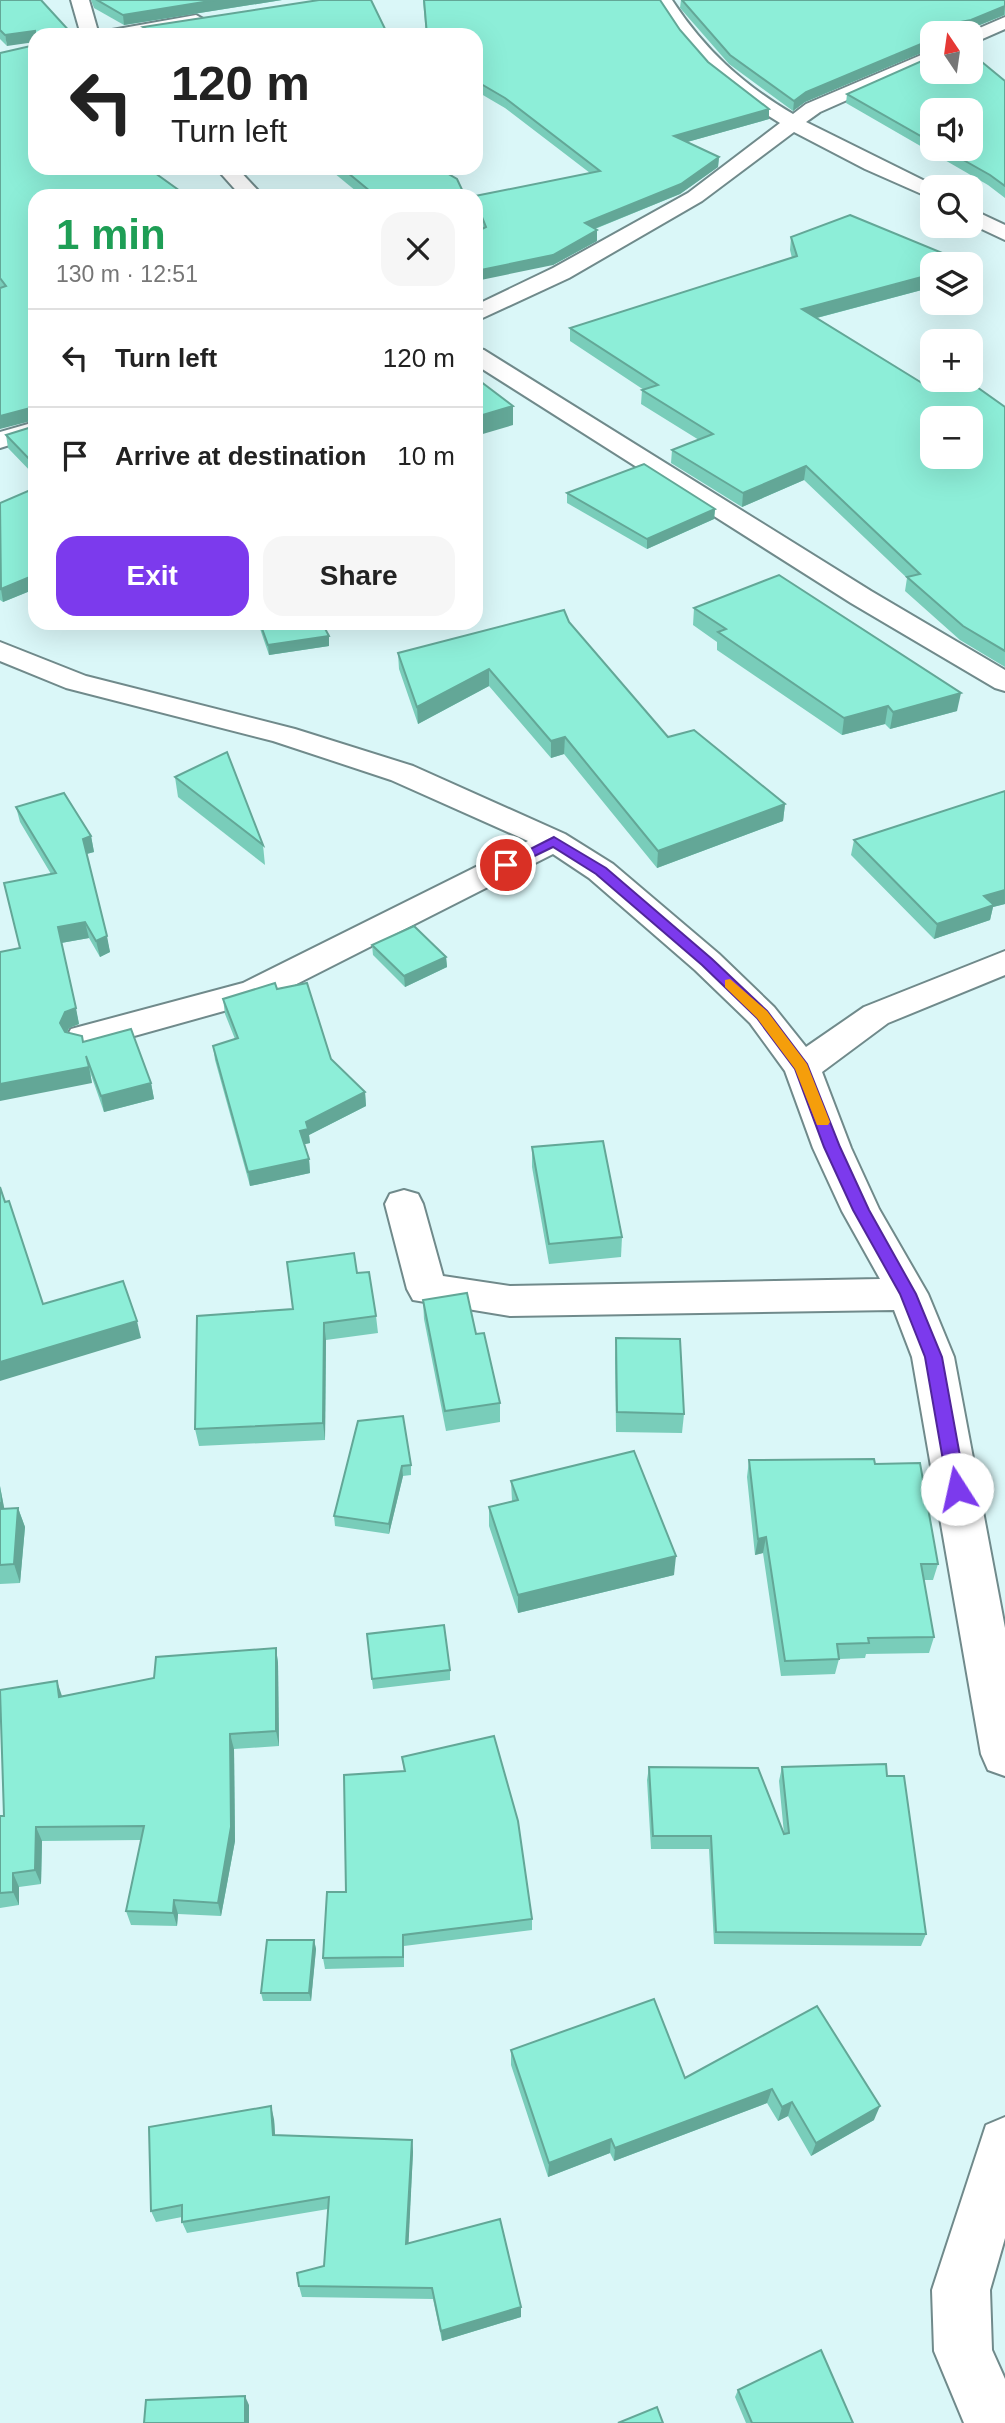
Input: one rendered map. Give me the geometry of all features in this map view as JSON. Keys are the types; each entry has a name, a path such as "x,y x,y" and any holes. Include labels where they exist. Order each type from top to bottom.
{"street":[{"path":"80,0 88,28"},
{"path":"665,0 687,1"},
{"path":"665,0 694,45 715,66 794,122 864,162 920,187"},
{"path":"151,28 218,16"},
{"path":"984,32 1005,22"},
{"path":"483,311 561,272 695,197 813,108 920,61"},
{"path":"233,175 246,189"},
{"path":"983,222 1005,234"},
{"path":"483,359 861,597 1005,682"},
{"path":"0,440 28,431"},
{"path":"0,651 105,691 284,735 402,774 475,803 554,841 601,871 707,962 762,1015 802,1068 832,1147 861,1210 908,1294 933,1357 1005,1754"},
{"path":"84,1038 255,991 554,841"},
{"path":"802,1068 876,1015 1005,962"},
{"path":"404,1204 427,1289 510,1301 908,1294"},
{"path":"994,2423 963,2351 961,2290 1005,2144"}],"building":[{"path":"0,0 41,0 67,28 28,28 28,32 5,35 0,30"},
{"path":"97,0 216,0 123,15"},
{"path":"319,0 371,0 385,28 145,28"},
{"path":"424,0 660,0 680,30 708,62 769,109 674,136 719,157 681,184 585,223 597,230 553,255 483,270 483,228 486,227 483,220 483,194 600,171 505,98 483,85 483,28 426,28"},
{"path":"682,0 1005,0 1005,6 971,20 920,21 920,44 806,92 794,101 730,55"},
{"path":"28,47 28,175 158,175 177,189 28,189 28,409 0,416 0,288 6,286 0,278 0,53"},
{"path":"920,62 920,84 984,84 984,64 1005,81 1005,186 965,161 983,161 983,98 920,98 920,136 847,94"},
{"path":"350,175 450,175 457,179 462,189 368,189"},
{"path":"850,215 940,252 920,252 920,277 802,309 920,382 920,392 983,391 1005,407 1005,651 963,626 907,577 920,574 806,466 743,493 672,450 713,434 642,390 658,385 570,328 797,256 791,237"},
{"path":"483,383 513,406 483,415"},
{"path":"28,428 28,458 6,435"},
{"path":"644,464 715,509 647,539 567,493"},
{"path":"28,491 28,578 1,589 0,503"},
{"path":"779,575 961,693 893,712 888,706 844,718 718,632 726,629 694,608"},
{"path":"564,610 569,622 668,737 694,730 785,804 658,851 565,737 551,741 489,669 417,707 398,653"},
{"path":"263,630 326,630 329,636 268,645"},
{"path":"227,752 263,845 175,777"},
{"path":"1005,791 1005,890 984,896 994,905 937,924 854,840"},
{"path":"64,793 91,836 83,839 107,936 96,941 85,922 58,927 76,1008 65,1012 60,1023 65,1032 82,1036 83,1042 131,1029 151,1083 101,1096 86,1056 89,1067 0,1084 0,952 20,948 4,883 56,873 16,807"},
{"path":"414,926 446,957 404,976 372,945"},
{"path":"275,983 277,989 307,983 331,1059 365,1092 306,1122 308,1129 300,1131 309,1159 248,1172 213,1046 238,1038 223,999"},
{"path":"603,1141 622,1237 549,1244 532,1147"},
{"path":"0,1187 5,1202 9,1201 43,1304 123,1281 137,1321 0,1362"},
{"path":"354,1253 357,1273 369,1272 376,1316 324,1323 323,1423 195,1429 197,1316 293,1309 287,1262"},
{"path":"467,1293 476,1334 484,1333 500,1403 445,1411 423,1300"},
{"path":"616,1338 680,1339 684,1414 617,1412"},
{"path":"403,1416 411,1465 402,1466 389,1524 334,1516 358,1421"},
{"path":"634,1451 676,1556 518,1595 489,1507 518,1500 511,1481"},
{"path":"874,1459 875,1464 920,1463 938,1564 921,1564 934,1637 868,1638 869,1643 837,1644 839,1659 785,1661 766,1537 758,1539 749,1460"},
{"path":"0,1502 1,1509 18,1508 14,1564 0,1565"},
{"path":"444,1625 450,1670 372,1679 367,1634"},
{"path":"276,1648 276,1731 230,1734 231,1827 218,1903 174,1900 173,1913 126,1911 144,1826 36,1827 35,1870 13,1873 13,1892 0,1893 0,1816 4,1816 0,1690 57,1681 59,1697 154,1678 156,1657"},
{"path":"494,1736 518,1821 532,1919 403,1935 403,1957 323,1958 327,1892 346,1892 344,1775 405,1771 402,1757"},
{"path":"886,1764 887,1776 904,1776 926,1934 716,1932 711,1836 653,1836 649,1767 758,1768 784,1834 789,1833 782,1767"},
{"path":"267,1940 314,1940 309,1993 261,1993"},
{"path":"654,1999 685,2078 817,2006 880,2106 816,2143 792,2102 782,2107 772,2089 615,2148 611,2139 549,2163 511,2050"},
{"path":"271,2106 273,2135 412,2140 406,2244 500,2219 521,2307 441,2331 432,2288 299,2286 297,2273 324,2266 329,2197 182,2222 182,2205 151,2211 149,2127"},
{"path":"821,2350 853,2423 752,2423 738,2390"},
{"path":"245,2396 245,2423 144,2423 146,2400"},
{"path":"657,2407 663,2423 618,2423"}],"slow traffic":[{"path":"730,983 762,1015 802,1068 822,1122"}],"route":[{"path":"506,865 554,841 601,871 707,962 762,1015 802,1068 832,1147 861,1210 908,1294 933,1357 957,1489"}]}
